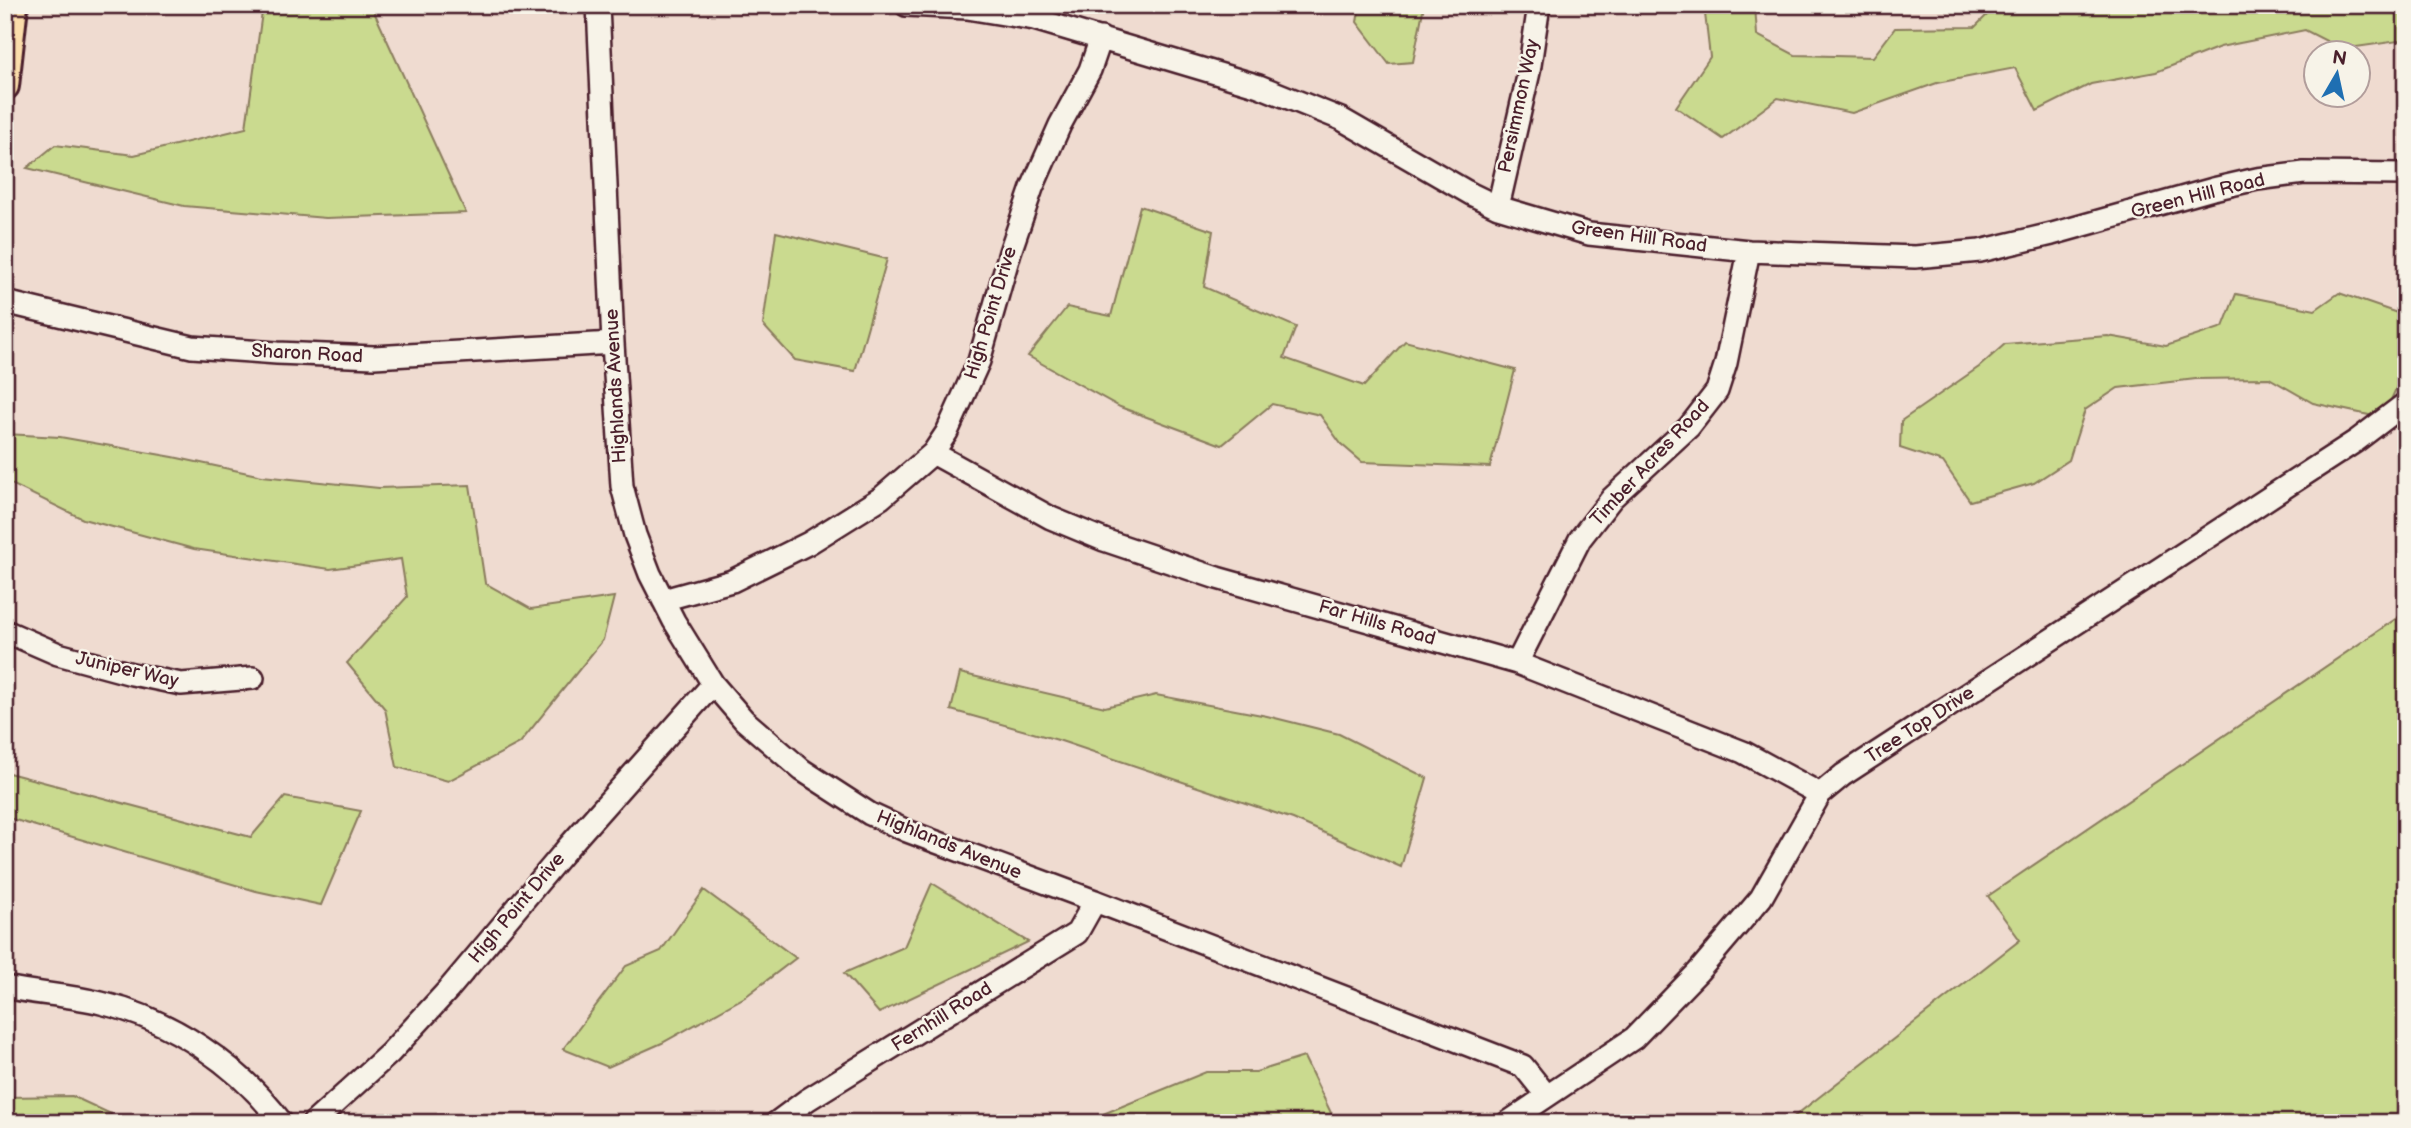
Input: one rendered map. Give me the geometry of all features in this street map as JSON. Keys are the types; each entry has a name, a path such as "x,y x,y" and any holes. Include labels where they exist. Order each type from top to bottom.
{"main road":[{"path":"5,86 10,15"}],"street":[{"name":"Highlands Avenue","path":"598,5 622,486 635,535 663,600 713,684 744,720 802,770 870,814 949,848 1095,901 1523,1066 1547,1097"},
{"name":"Green Hill Road","path":"905,5 967,8 1034,19 1259,86 1341,119 1471,194 1498,206 1589,234 1749,251 1915,257 1980,251 2257,179 2304,173 2406,174"},
{"name":"Persimmon Way","path":"1498,206 1529,72 1539,5"},
{"name":"High Point Drive","path":"663,600 732,581 809,543 881,498 933,453 947,432 979,361 1010,252 1032,188 1060,125 1090,70 1101,38"},
{"name":"Timber Acres Road","path":"1517,663 1580,539 1612,498 1689,427 1717,391 1726,363 1749,251"},
{"name":"Sharon Road","path":"5,302 192,347 277,353 374,357 613,344"},
{"name":"Tree Top Drive","path":"1507,1123 1634,1038 1698,972 1761,898 1821,794 1843,775 2356,441 2406,403"},
{"name":"Far Hills Road","path":"933,453 1051,518 1104,540 1217,578 1517,663 1743,752 1821,794"},
{"name":"Juniper Way","path":"5,631 58,654 181,684 253,678"},
{"name":"High Point Drive","path":"313,1123 390,1053 448,990 569,846 713,684"},
{"name":"Fernhill Road","path":"776,1123 807,1100 1077,933 1095,901"},
{"path":"5,987 103,1003 167,1027 225,1064 282,1123"}],"green space":[{"path":"263,5 371,5 466,213 326,218 184,206 27,168 55,145 134,155 246,128"},
{"path":"1360,5 1424,5 1413,62 1389,64 1357,22"},
{"path":"1704,5 1755,5 1757,35 1795,55 1873,57 1895,28 1975,27 1992,10 2080,8 2084,5 2406,5 2406,40 2372,45 2372,38 2321,38 2305,30 2220,47 2156,72 2091,84 2037,111 2015,68 1937,83 1852,113 1778,98 1723,139 1676,107 1710,57"},
{"path":"1140,206 1213,231 1204,287 1296,327 1284,358 1364,386 1405,341 1515,370 1490,467 1362,462 1341,444 1320,415 1272,404 1222,445 1120,407 1028,356 1067,307 1111,316"},
{"path":"776,232 887,259 855,371 795,360 763,325"},
{"path":"2339,293 2406,316 2406,366 2383,418 2313,403 2269,378 2196,379 2118,388 2085,410 2069,460 2034,483 1970,501 1943,462 1900,448 1901,421 1979,367 2005,344 2108,336 2166,346 2223,327 2236,294 2315,310"},
{"path":"6,434 60,437 262,476 379,488 470,485 485,583 531,609 614,597 603,640 520,743 448,781 397,767 385,709 347,663 407,597 401,559 330,569 194,549 83,519 5,481"},
{"path":"2406,612 2406,1123 1786,1123 2020,940 1988,896"},
{"path":"960,673 1105,707 1156,695 1267,716 1339,734 1427,778 1401,867 1293,819 1058,740 951,710"},
{"path":"5,772 251,837 285,797 361,811 321,905 256,891 5,817"},
{"path":"932,883 1028,942 879,1013 844,973 904,947"},
{"path":"704,890 796,958 745,997 662,1043 608,1067 563,1049 626,966 661,951"},
{"path":"1304,1057 1332,1115 1285,1123 1081,1123 1206,1072 1256,1072"},
{"path":"72,1096 111,1114 106,1123 5,1123 5,1097"}]}
